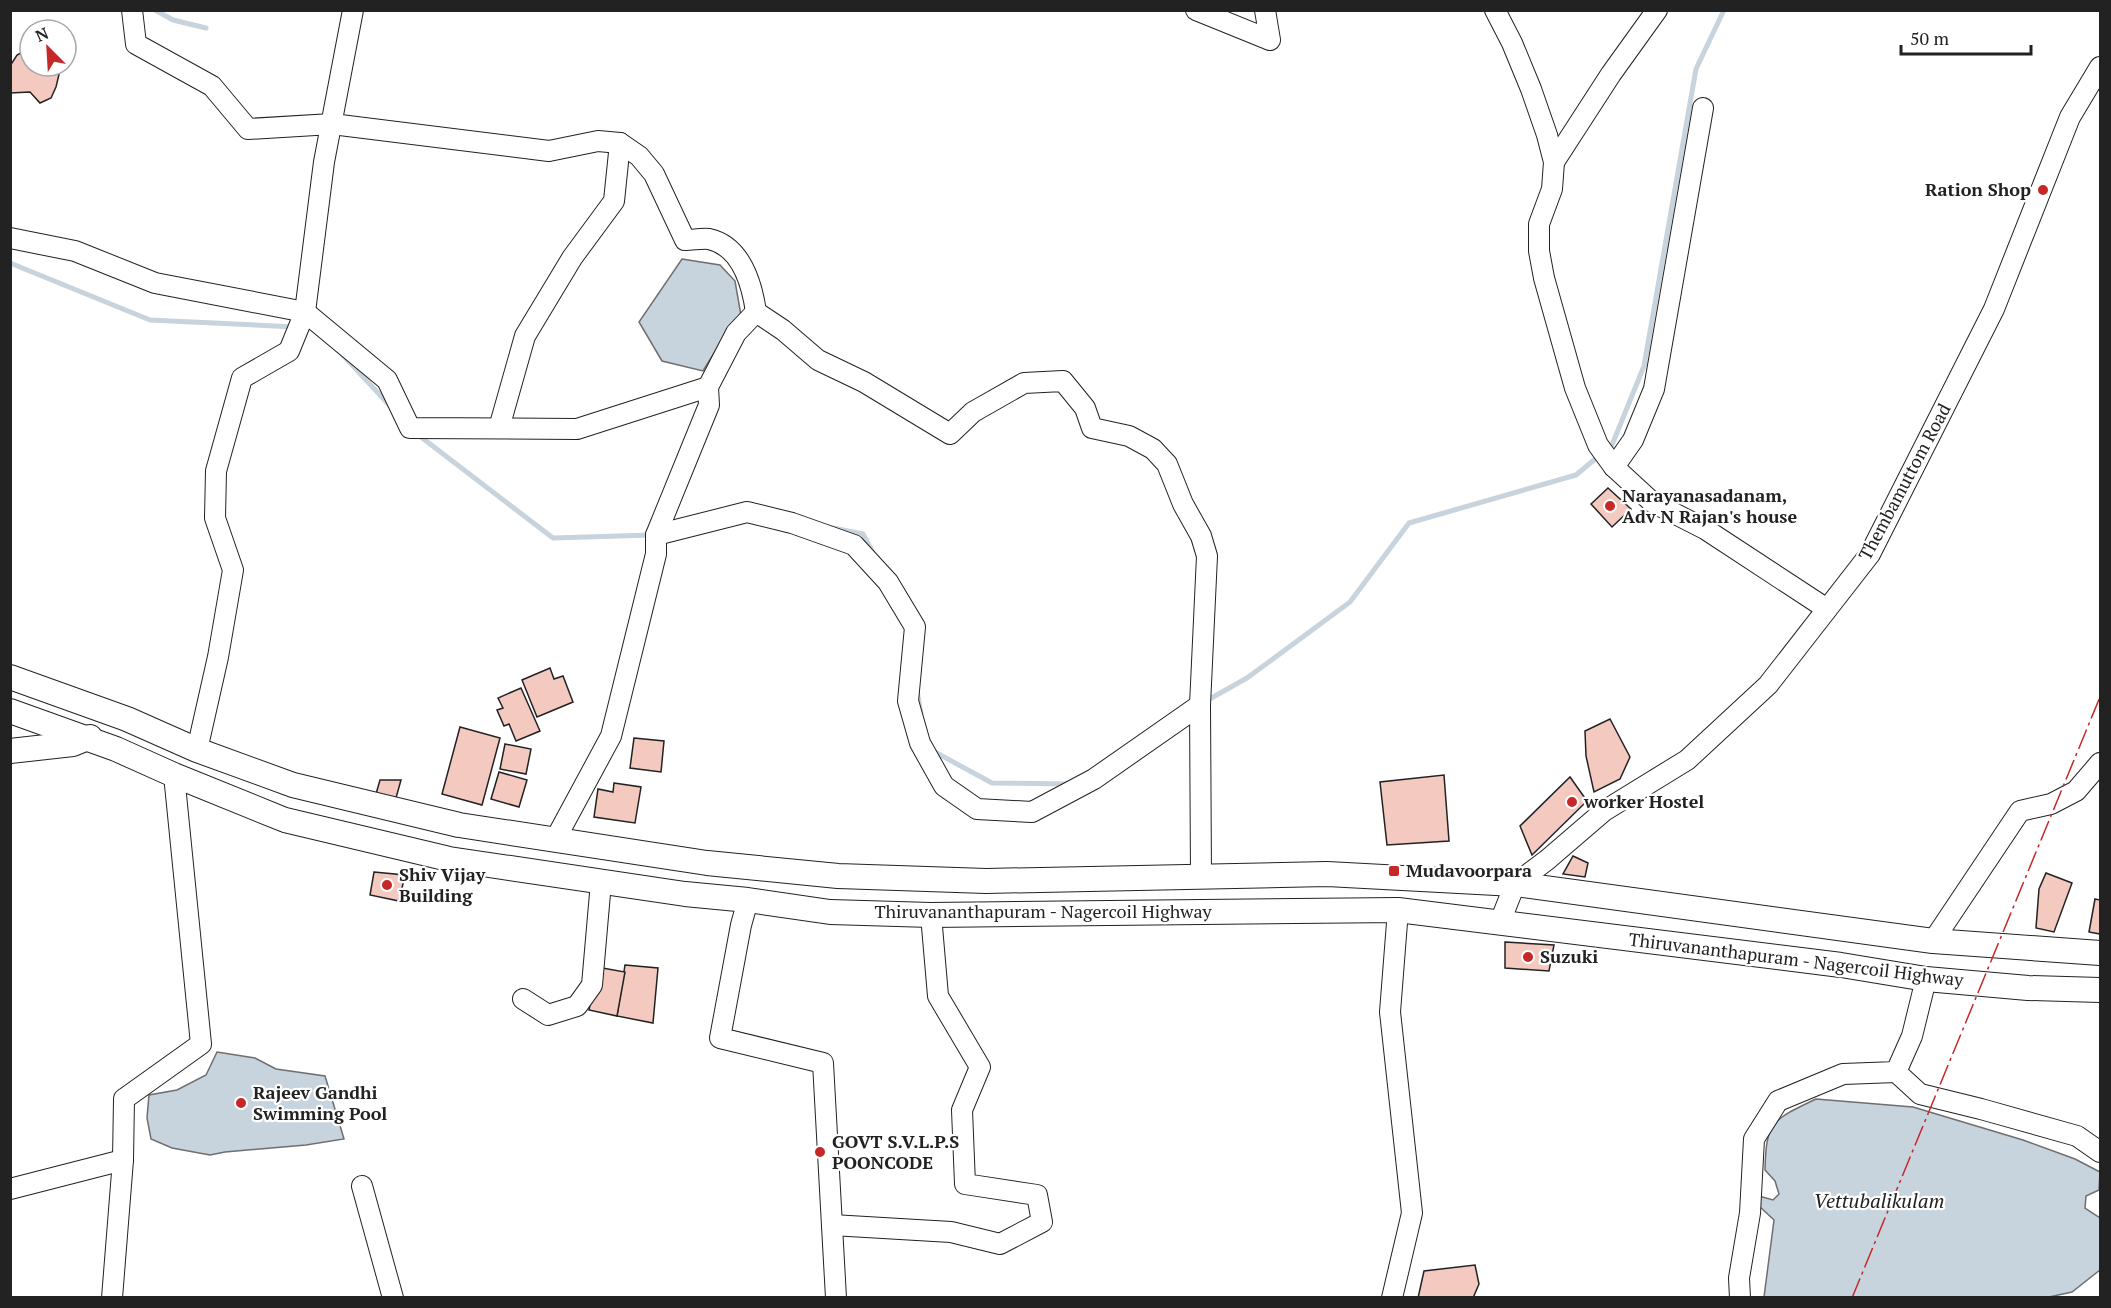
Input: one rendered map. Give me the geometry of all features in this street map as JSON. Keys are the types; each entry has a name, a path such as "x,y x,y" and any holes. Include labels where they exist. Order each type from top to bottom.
{"main road":[{"name":"Thiruvananthapuram - Nagercoil Highway","path":"10,677 127,719 197,750 293,785 459,825 556,838 707,863 838,876 986,881 1327,874 1515,884 1934,941 2100,953"},
{"name":"Thiruvananthapuram - Nagercoil Highway","path":"10,711 89,738 285,820 449,859 685,894 748,900 830,912 931,915 1398,910 1841,965 1926,979 2028,988 2100,990"},
{"path":"10,751 73,744 89,738 100,711"}],"street":[{"path":"132,10 136,44 212,86 248,129 332,124 549,151 598,141 620,143 639,156 654,174 685,240 709,239 730,249 746,273 756,312 783,330 818,360 864,382 950,434 972,412 1024,383 1062,381 1085,408 1092,428 1129,436 1153,449 1167,464 1183,504 1201,536 1207,556 1200,705 1201,875"},
{"path":"197,750 218,657 233,570 215,518 216,471 242,378 289,351 304,314 324,162 353,10"},
{"path":"1196,10 1270,40 1265,10"},
{"path":"1495,10 1531,89 1554,162 1552,189 1539,224 1539,251 1544,278 1575,388 1598,445 1614,467 1652,502 1705,529 1827,609"},
{"path":"1554,162 1611,74 1657,10"},
{"name":"Thembamuttom Road","path":"1515,884 1604,811 1687,760 1768,686 1870,554 1994,309 2070,117 2100,67"},
{"path":"1614,467 1633,440 1654,389 1703,108"},
{"path":"499,429 525,336 572,258 614,201 620,143"},
{"path":"10,238 75,251 155,283 304,314 387,380 410,428 577,429 708,387"},
{"path":"556,838 611,736 656,554 656,535 709,405 708,387 736,333 756,312"},
{"path":"656,535 747,512 792,523 854,545 888,582 915,627 908,700 920,743 944,786 977,810 1032,812 1094,779 1200,705"},
{"path":"1934,941 2020,811 2051,804 2076,791 2100,763"},
{"path":"112,1298 123,1160 124,1099 201,1044 174,775"},
{"path":"523,999 548,1015 560,1013 577,1006 592,985 601,882"},
{"path":"1500,922 1515,884"},
{"path":"748,900 741,925 720,1038 824,1063 836,1298"},
{"path":"1392,1298 1412,1213 1390,1012 1398,910"},
{"path":"832,1225 951,1232 1000,1244 1042,1221 1037,1196 965,1184 962,1110 980,1067 938,996 931,915"},
{"path":"1896,1072 1912,1036 1926,979"},
{"path":"1740,1298 1739,1278 1750,1213 1754,1139 1778,1101 1843,1074 1896,1072 1920,1094 2077,1136 2100,1152"},
{"path":"10,1189 123,1160"},
{"path":"362,1186 393,1298"}],"water":[{"path":"682,259 720,265 735,281 742,321 719,345 703,371 662,361 639,322"},
{"name":"Rajeev Gandhi Swimming Pool","path":"217,1052 255,1058 276,1069 325,1076 344,1139 210,1155 172,1148 151,1139 147,1118 149,1095 177,1090 206,1075"},
{"name":"Vettubalikulam","path":"1816,1099 1913,1107 2023,1140 2075,1159 2100,1172 2099,1190 2086,1196 2085,1208 2100,1218 2100,1270 2072,1292 2049,1297 1764,1297 1774,1220 1759,1206 1759,1196 1773,1200 1779,1194 1775,1181 1765,1170 1767,1141 1770,1131 1781,1118"}],"building":[{"path":"17,55 18,78 58,78 51,98 40,103 30,92 10,93 10,66"},
{"name":"Narayanasadanam, Adv N Rajan's house","path":"1608,488 1631,509 1612,527 1591,504"},
{"path":"550,668 554,679 563,676 573,702 537,717 522,680"},
{"path":"521,688 540,731 516,741 509,724 504,726 497,710 503,708 498,698"},
{"path":"1610,719 1630,757 1620,779 1594,792 1586,756 1585,731"},
{"path":"460,727 500,738 482,805 442,794"},
{"path":"634,738 664,741 661,772 630,768"},
{"path":"505,744 531,749 526,774 500,769"},
{"path":"499,772 527,780 519,807 491,799"},
{"path":"1444,775 1449,841 1387,845 1380,782"},
{"path":"1570,777 1587,801 1532,855 1520,826"},
{"path":"380,780 401,780 396,798 376,794"},
{"path":"614,783 641,787 635,823 594,817 598,789 613,792"},
{"path":"1573,856 1588,863 1585,877 1563,874"},
{"name":"Shiv Vijay Building","path":"374,872 405,875 399,901 370,895"},
{"path":"2046,873 2072,883 2054,932 2036,928 2039,889"},
{"path":"2095,899 2100,900 2100,934 2089,932"},
{"name":"Suzuki","path":"1505,942 1554,945 1549,971 1505,968"},
{"path":"625,965 658,968 653,1023 617,1016"},
{"path":"597,967 625,972 617,1016 589,1010"},
{"path":"1475,1265 1479,1284 1473,1298 1418,1298 1424,1271"}],"waterway":[{"path":"155,10 173,20 206,28"},
{"path":"1206,701 1247,678 1350,602 1409,523 1576,475 1612,445 1644,366 1696,69 1724,10"},
{"path":"10,263 150,320 295,327"},
{"path":"341,353 392,408"},
{"path":"417,434 553,538 652,535"},
{"path":"828,527 863,534 874,555"},
{"path":"917,690 921,714"},
{"path":"933,751 992,783 1069,784"}],"power":[{"path":"1852,1298 2100,697"}],"place":[{"name":"Ration Shop","path":"2043,190"},
{"name":"Narayanasadanam, Adv N Rajan's house","path":"1610,506"},
{"name":"worker Hostel","path":"1572,802"},
{"name":"Mudavoorpara","path":"1394,871"},
{"name":"Shiv Vijay Building","path":"387,885"},
{"name":"Suzuki","path":"1528,957"},
{"name":"Rajeev Gandhi Swimming Pool","path":"241,1103"},
{"name":"GOVT S.V.L.P.S POONCODE","path":"820,1152"}]}
